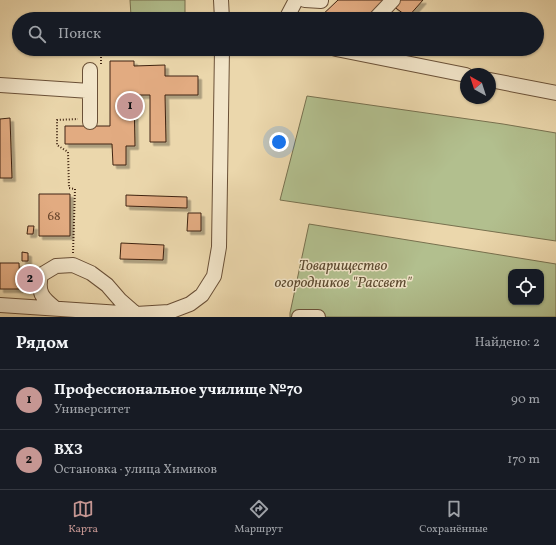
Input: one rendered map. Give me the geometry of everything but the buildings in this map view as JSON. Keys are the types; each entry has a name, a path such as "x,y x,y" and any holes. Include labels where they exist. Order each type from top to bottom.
{"street":[{"path":"221,0 222,12"},
{"path":"290,12 296,0"},
{"path":"305,0 321,1"},
{"path":"382,12 393,0"},
{"path":"0,305 136,314 168,312 190,304 202,295 214,276 219,248 222,56"},
{"path":"375,56 460,74"},
{"path":"90,120 90,91 95,68"},
{"path":"496,81 556,93"},
{"path":"0,85 90,91"},
{"path":"56,308 46,301 41,293 39,285 41,275 56,266 73,265 91,273 107,285 120,300 136,314"},
{"path":"299,317 318,317"}],"path":[{"path":"95,68 100,56"},
{"path":"73,265 75,189 69,188 68,152 57,145 57,120 90,120"}],"green space":[{"path":"130,0 185,0 185,12 131,12"},
{"path":"307,96 556,133 556,241 280,200"},
{"name":"Товарищество огородников \"Рассвет\"","path":"309,224 556,264 556,317 290,317"}],"place":[{"name":"Профессиональное училище №70","path":"130,106"},
{"name":"ВХЗ","path":"30,279"}]}
